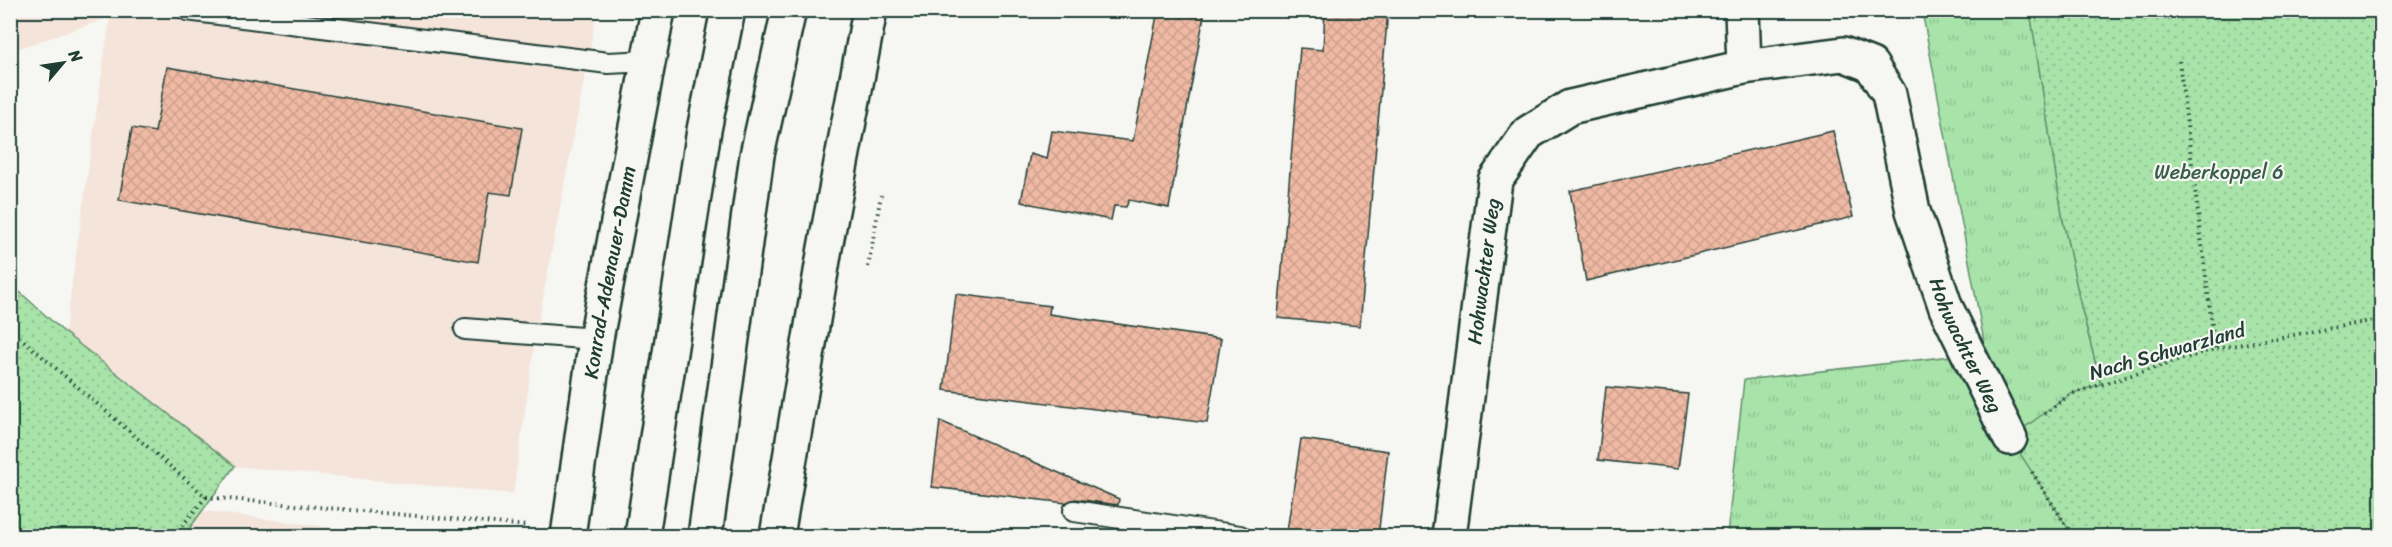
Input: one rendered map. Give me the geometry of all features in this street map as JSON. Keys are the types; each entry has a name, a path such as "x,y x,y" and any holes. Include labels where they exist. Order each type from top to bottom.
{"main road":[{"name":"Konrad-Adenauer-Damm","path":"568,537 596,339 658,10"},
{"path":"642,537 704,130 728,10"},
{"path":"705,537 757,155 789,10"},
{"path":"777,537 825,248 870,10"},
{"path":"1742,10 1744,68"},
{"name":"Hohwachter Weg","path":"1449,537 1495,181 1528,133 1570,107 1744,68 1843,54 1871,65 1889,94 1913,211 1946,308 2010,438"}],"lane":[{"path":"187,10 608,63 649,61"},
{"path":"465,329 596,339"},
{"path":"1074,510 1240,537"}],"path":[{"path":"2179,61 2215,349"},
{"name":"Nach Schwarzland","path":"2010,438 2071,394 2215,349 2382,319"},
{"path":"10,329 206,496 530,526"},
{"path":"2010,438 2073,537"},
{"path":"174,537 206,496"},
{"path":"1899,537 1915,532"}],"shaded area":[{"path":"10,11 597,11 536,334 513,494 235,466 65,333 110,17 11,51"},
{"path":"203,511 396,536 184,536"}],"green space":[{"path":"1922,11 2030,11 2063,220 2101,385 2071,394 2074,536 1727,536 1744,380 1986,352"},
{"name":"Weberkoppel 6","path":"2030,11 2381,11 2381,536 2073,536 2010,438 2071,394 2101,384 2081,306 2063,220"},
{"path":"11,284 65,333 235,466 184,536 11,536"}],"building":[{"path":"1158,10 1205,10 1169,208 1129,200 1126,207 1114,206 1111,220 1021,202 1030,154 1047,159 1052,131 1133,141"},
{"path":"1325,10 1388,10 1360,326 1278,318 1300,48 1323,50"},
{"path":"167,67 522,128 511,195 489,192 478,262 119,200 132,128 155,132"},
{"path":"1833,131 1853,217 1586,281 1570,191"},
{"path":"956,294 1050,306 1049,314 1221,339 1207,423 944,390"},
{"path":"1606,387 1688,394 1678,469 1598,460"},
{"path":"940,421 1119,499 1118,505 1076,499 1066,503 932,487"},
{"path":"1301,439 1388,451 1378,537 1340,537 1287,531"}]}
